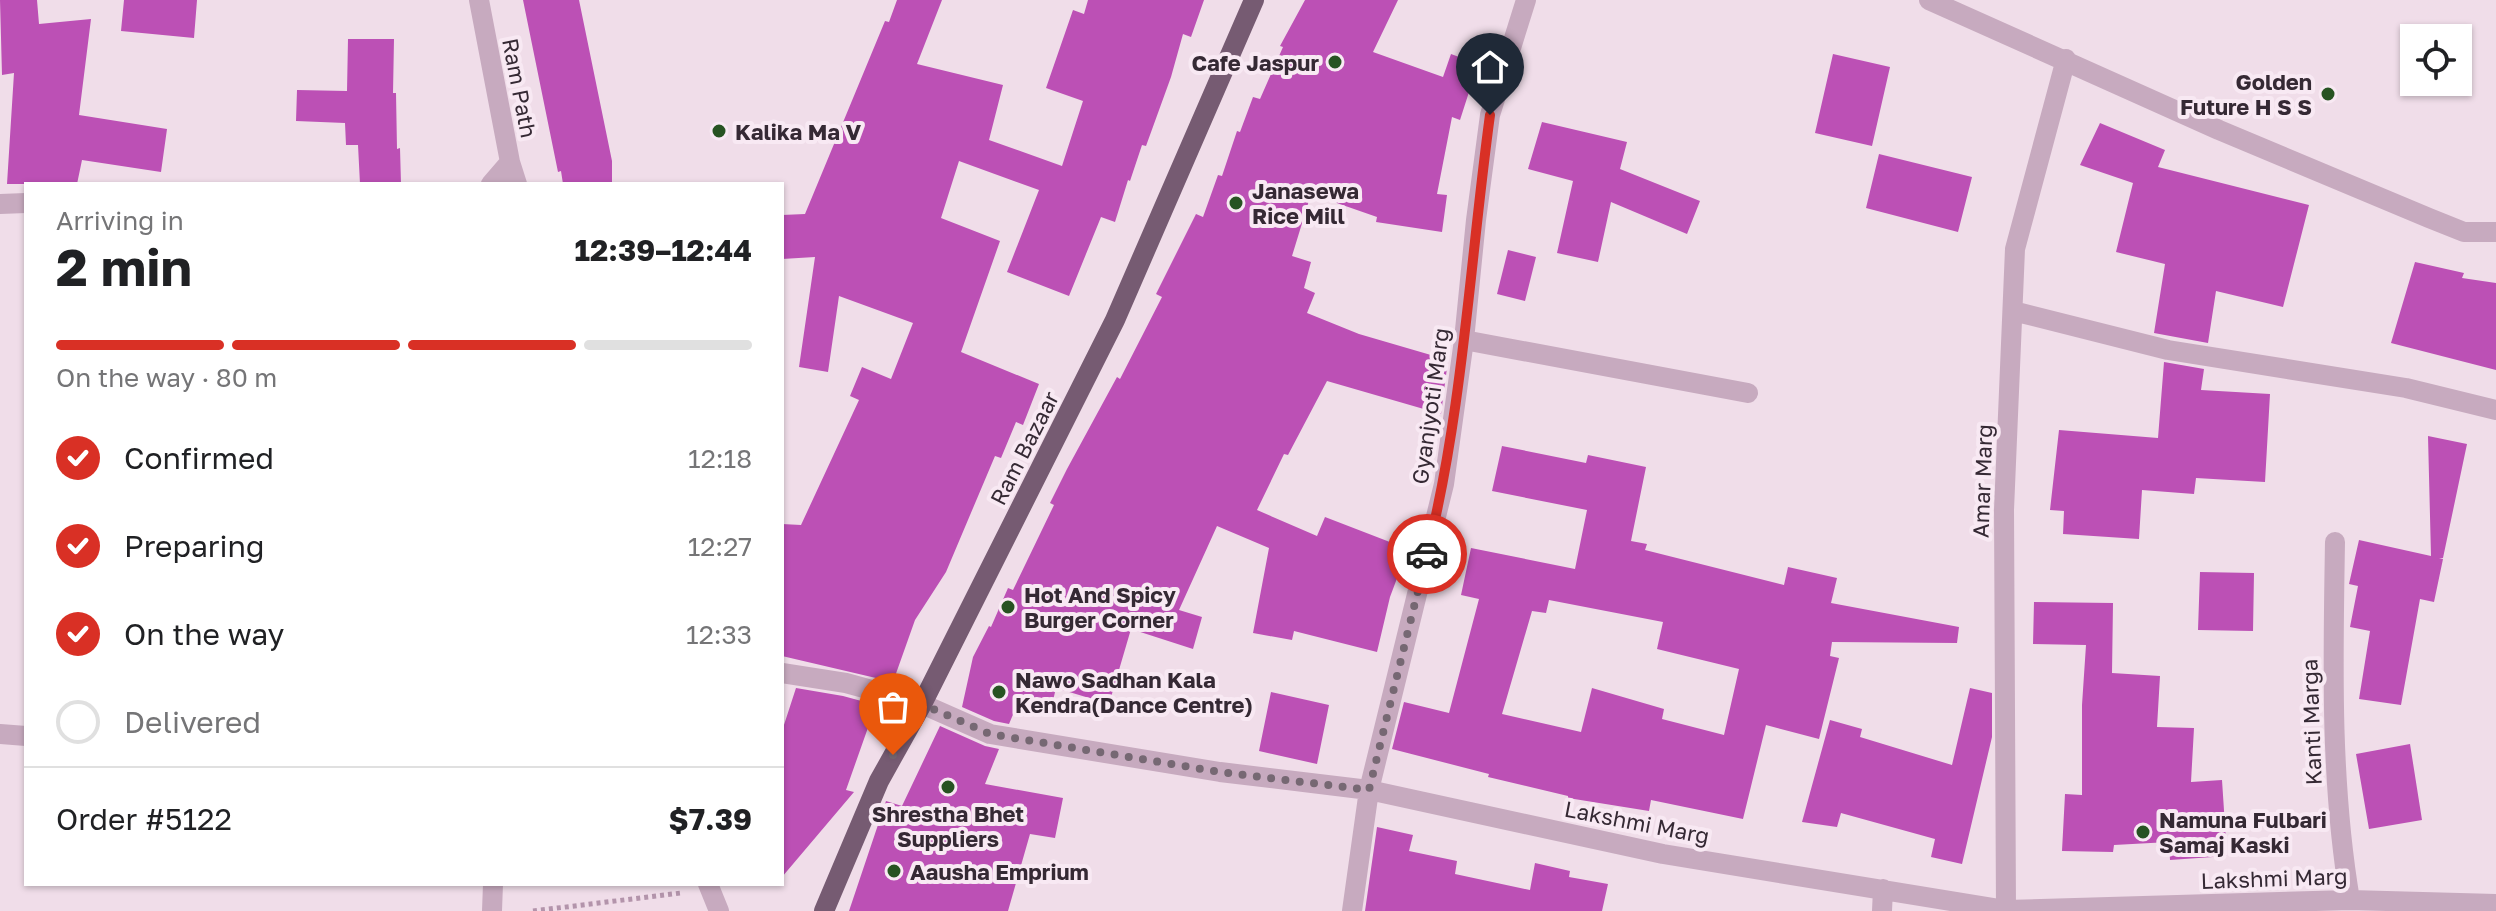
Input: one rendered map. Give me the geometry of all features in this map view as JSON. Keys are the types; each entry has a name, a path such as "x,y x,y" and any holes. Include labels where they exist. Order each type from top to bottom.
{"main road":[{"name":"Ram Bazaar","path":"824,911 879,781 922,704 1115,320 1254,0"}],"street":[{"name":"Ram Path","path":"479,0 516,182"},
{"name":"Gyanjyoti Marg","path":"1352,911 1369,790 1444,484 1490,115 1526,0"},
{"path":"1929,0 1976,10 2066,59 2219,130 2429,218 2464,232 2496,232"},
{"name":"Amar Marg","path":"2006,910 2004,510 2015,249 2066,59"},
{"path":"493,182 510,162"},
{"path":"0,204 24,203"},
{"path":"2013,311 2168,350 2406,388 2496,410"},
{"path":"1464,340 1748,393"},
{"name":"Kanti Marga","path":"2335,542 2332,707 2340,840 2350,900"},
{"name":"Lakshmi Marg","path":"784,673 846,683 922,704 990,734 1220,772 1369,790 1663,854 2006,910 2350,900 2496,904"},
{"path":"0,734 24,736"},
{"path":"492,911 493,886"},
{"path":"709,886 719,911"},
{"path":"1882,911 1883,889"}],"path":[{"path":"533,911 662,897 709,886"}],"building":[{"path":"0,0 37,0 39,24 91,19 79,115 167,129 161,172 82,160 77,182 7,184 14,73 2,75"},
{"path":"124,0 197,0 194,38 121,31"},
{"path":"523,0 579,0 612,161 612,182 563,182 561,171 558,172"},
{"path":"897,0 942,0 917,64 1003,85 989,140 1062,166 1083,101 1046,88 1073,10 1084,14 1088,0 1204,0 1191,37 1183,34 1171,77 1146,146 1142,145 1128,180 1115,222 1101,217 1069,296 1007,272 1039,190 959,161 941,218 1000,241 961,352 1039,384 1023,425 1016,422 1001,458 995,456 946,572 915,620 893,682 784,656 784,524 801,525 859,400 850,396 862,367 891,379 913,323 839,296 828,372 799,367 815,257 784,259 784,215 805,214 885,21 889,22"},
{"path":"1305,0 1398,0 1373,52 1443,77 1451,54 1478,64 1460,120 1452,117 1437,194 1447,195 1442,232 1376,222 1377,217 1311,194 1292,256 1311,262 1304,288 1315,293 1307,313 1359,334 1448,360 1441,414 1327,381 1288,455 1284,454 1257,510 1317,536 1325,517 1408,549 1390,597 1377,652 1294,631 1292,640 1253,633 1269,548 1217,526 1179,610 1202,617 1193,649 1131,629 1109,704 1056,688 1050,713 1017,705 1009,724 962,707 973,657 991,627 1008,588 1013,590 1054,505 1050,503 1067,469 1117,377 1120,379 1162,297 1156,294 1196,214 1203,217 1218,175 1222,176 1237,131 1240,132 1253,97 1260,99 1283,47 1280,46"},
{"path":"348,39 394,39 393,93 396,93 401,182 360,182 358,145 346,145 345,123 296,121 297,90 347,91"},
{"path":"1833,54 1890,67 1872,146 1815,133"},
{"path":"1542,122 1627,142 1620,169 1700,201 1687,234 1611,202 1598,262 1557,253 1573,181 1528,169"},
{"path":"2100,123 2165,150 2158,167 2309,205 2283,307 2216,291 2208,343 2154,333 2165,264 2116,252 2133,183 2080,165"},
{"path":"1879,154 1972,177 1958,232 1866,208"},
{"path":"1508,250 1536,257 1525,301 1497,294"},
{"path":"2415,262 2464,273 2462,278 2496,283 2496,370 2391,343"},
{"path":"2164,362 2204,369 2201,390 2270,394 2265,482 2196,478 2194,494 2142,490 2139,539 2063,534 2064,511 2050,510 2059,430 2158,438"},
{"path":"2428,436 2467,444 2443,558 2439,558 2443,559 2434,602 2420,599 2401,705 2359,699 2370,631 2350,627 2358,586 2349,584 2359,540 2431,556"},
{"path":"1502,446 1586,463 1588,455 1646,467 1631,541 1647,544 1645,550 1784,585 1788,567 1837,578 1831,603 1959,627 1957,643 1832,642 1830,656 1839,658 1819,739 1766,725 1743,819 1651,800 1649,811 1568,798 1392,749 1404,702 1449,713 1479,599 1461,595 1471,548 1575,569 1587,510 1492,491","holes":["1549,600 1663,622 1657,649 1739,669 1724,735 1662,719 1664,709 1592,688 1581,732 1502,714 1532,611 1546,613"]},
{"path":"2200,572 2254,573 2253,631 2198,630"},
{"path":"2034,602 2113,603 2112,673 2160,676 2157,727 2194,728 2191,782 2222,780 2227,856 2170,860 2169,842 2114,845 2113,852 2062,851 2065,794 2082,795 2086,645 2033,644"},
{"path":"796,688 876,705 846,790 854,792 784,875 784,725"},
{"path":"1970,688 1992,693 1992,737 1962,864 1931,857 1935,839 1841,813 1837,827 1802,822 1830,720 1862,729 1860,737 1952,765"},
{"path":"1271,692 1329,705 1317,764 1259,751"},
{"path":"940,726 999,749 985,784 1063,798 1055,838 1030,834 1008,911 849,911 886,801 902,806"},
{"path":"2410,744 2422,820 2369,829 2356,754"},
{"path":"1377,827 1413,835 1409,851 1457,861 1455,874 1530,890 1535,863 1570,871 1569,877 1608,884 1602,911 1365,911"}],"way so far":[{"path":"893,755 922,704 990,734 1220,772 1369,790 1427,554"}],"place":[{"name":"Cafe Jaspur","path":"1335,62"},
{"name":"Golden Future H S S","path":"2328,94"},
{"name":"Kalika Ma V","path":"719,131"},
{"name":"Janasewa Rice Mill","path":"1236,203"},
{"name":"Hot And Spicy Burger Corner","path":"1008,607"},
{"name":"Nawo Sadhan Kala Kendra(Dance Centre)","path":"999,692"},
{"name":"Shrestha Bhet Suppliers","path":"948,787"},
{"name":"Namuna Fulbari Samaj Kaski","path":"2143,832"},
{"name":"Aausha Emprium","path":"894,871"}],"route":[{"path":"1427,554 1444,484 1490,115"}]}
